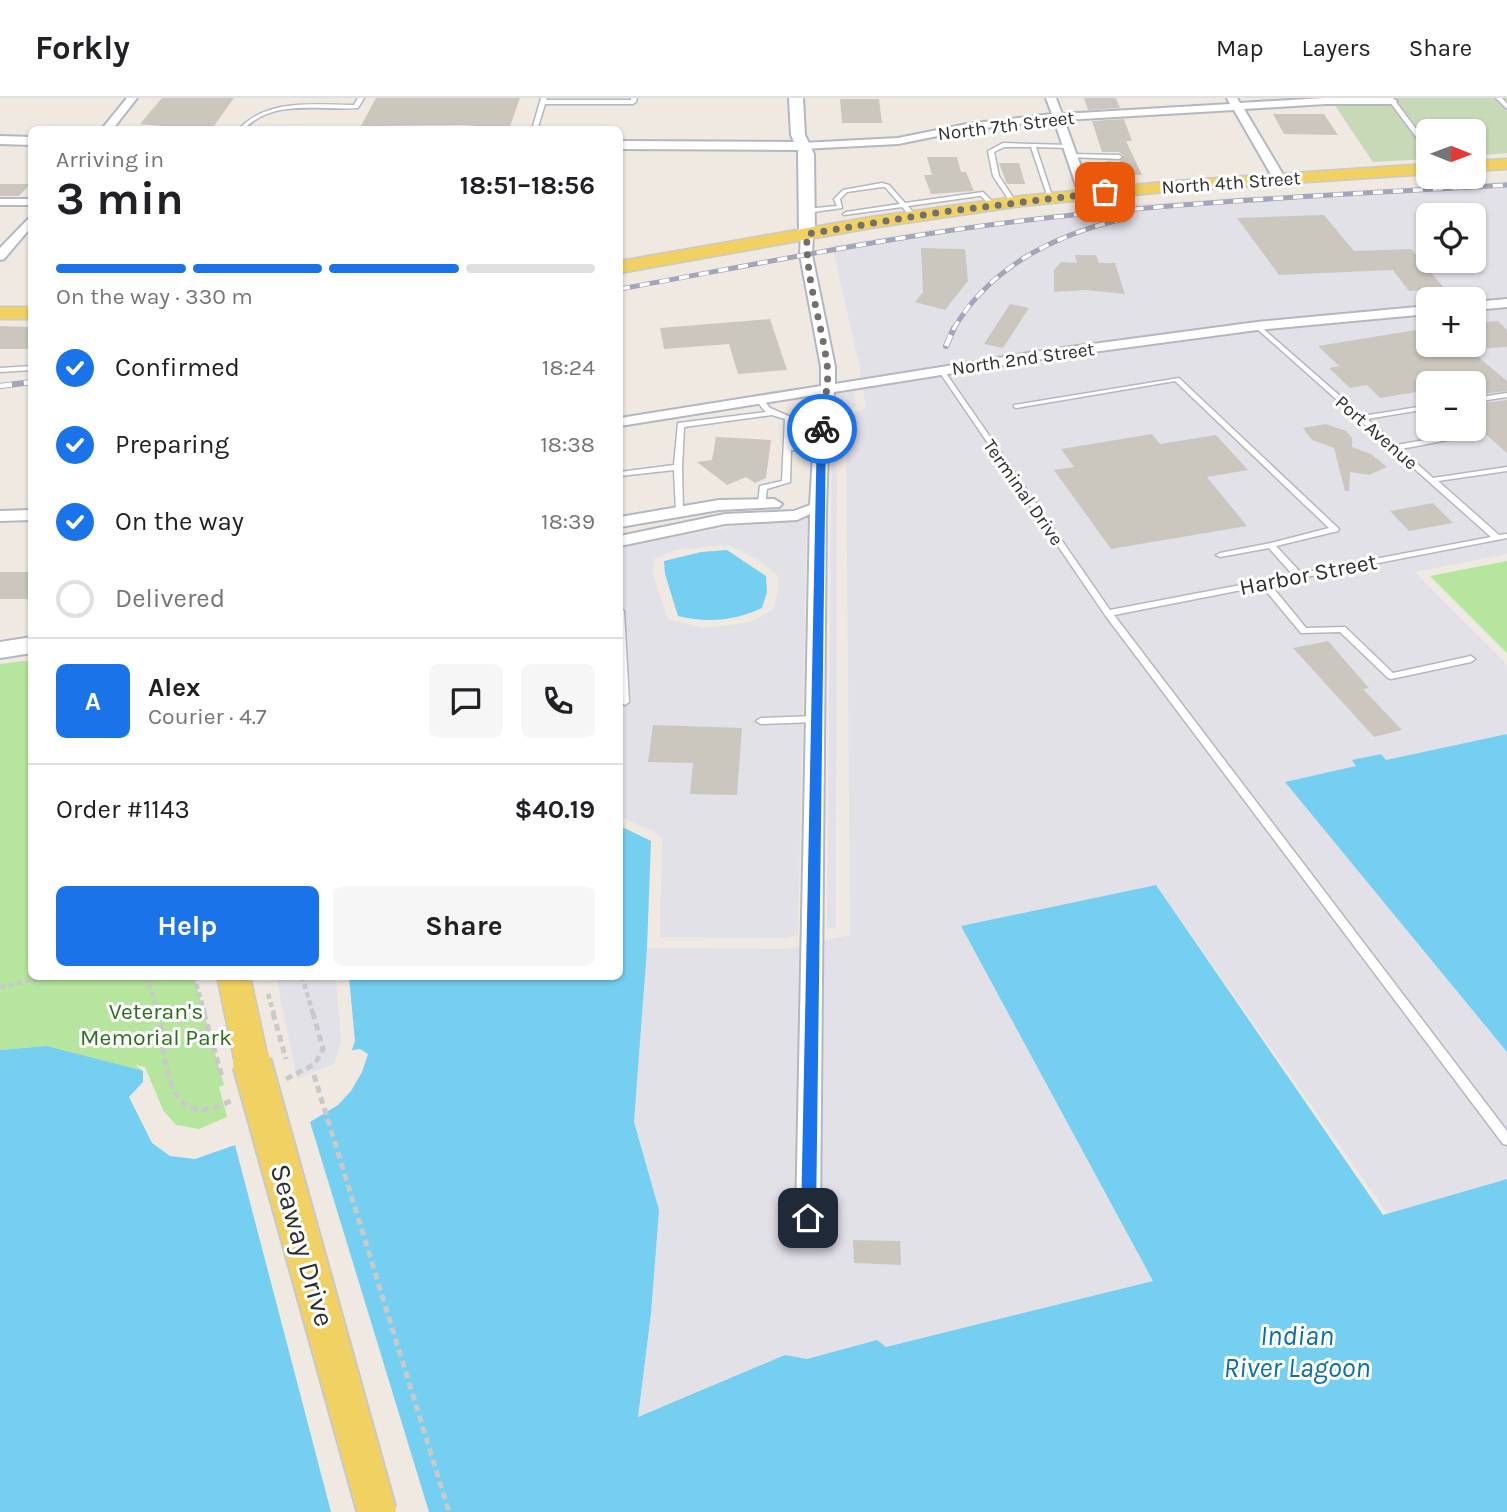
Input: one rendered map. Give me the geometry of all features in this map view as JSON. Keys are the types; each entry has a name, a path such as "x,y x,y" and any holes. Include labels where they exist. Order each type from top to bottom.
{"main road":[{"path":"1486,165 1507,164"},
{"name":"North 4th Street","path":"623,266 807,234 850,219 930,207 993,205 1085,194 1416,170"},
{"path":"0,302 28,302"},
{"path":"0,313 28,313"},
{"name":"Seaway Drive","path":"234,980 254,1069 377,1512"}],"street":[{"path":"109,126 132,98"},
{"path":"796,98 798,135 807,154 806,255 828,366 828,388 823,402 821,449 812,509 815,719 808,1218"},
{"path":"1051,98 1085,194"},
{"name":"North 7th Street","path":"623,145 851,145 898,141 967,127 1056,117 1234,103 1391,99"},
{"path":"1234,103 1279,178"},
{"path":"0,140 28,141"},
{"path":"0,202 28,202"},
{"path":"0,256 28,223"},
{"path":"1486,305 1507,303"},
{"name":"North 2nd Street","path":"623,422 942,370 1257,326 1416,311"},
{"path":"623,521 719,505 762,503 812,509"},
{"path":"623,540 725,519 797,515 812,509"},
{"path":"0,516 28,515"},
{"path":"0,650 28,646"}],"lane":[{"path":"242,126 247,118 264,110 356,107 360,98"},
{"path":"535,126 543,100 633,102 634,98"},
{"path":"1499,98 1507,107"},
{"path":"1391,99 1416,133"},
{"path":"1013,202 996,176 991,150 1003,145 1033,145 1119,157"},
{"path":"1033,145 1051,198"},
{"path":"850,219 837,199 845,191 882,185 887,186 908,210"},
{"path":"806,211 840,207"},
{"name":"Port Avenue","path":"1257,326 1496,537"},
{"path":"0,370 28,368"},
{"name":"Terminal Drive","path":"942,370 1108,613 1507,1140"},
{"path":"1016,406 1177,379 1335,530 1220,555"},
{"path":"1486,398 1507,395"},
{"path":"760,399 761,405 771,412 789,418 786,482 764,488 762,503"},
{"path":"1361,418 1416,408"},
{"path":"680,511 678,467 681,425 771,412"},
{"path":"1395,448 1430,441"},
{"path":"787,448 821,449"},
{"path":"623,474 678,467"},
{"path":"1432,480 1507,469"},
{"name":"Harbor Street","path":"1108,613 1507,536"},
{"path":"1271,545 1299,576"},
{"path":"1264,583 1304,631 1342,629 1391,676 1471,659"},
{"path":"623,666 625,702"},
{"path":"761,721 815,719"}],"path":[{"path":"0,987 28,980"},
{"path":"197,980 254,1069"},
{"path":"254,1069 266,989"},
{"path":"314,1075 449,1512"}],"shaded area":[{"path":"1507,181 1507,554 1415,572 1507,665 1507,734 1386,760 1381,754 1353,760 1357,766 1286,782 1507,1052 1507,1179 1388,1214 1156,885 962,926 1153,1281 886,1347 877,1340 807,1359 785,1355 637,1417 651,1313 634,1122 647,948 787,949 850,935 846,416 866,408 860,368 832,246 927,230 1142,204 1416,187 1416,189 1486,189 1486,182"},
{"path":"853,388 856,406 837,416 836,927 827,929 832,422 836,392"},
{"path":"807,519 798,935 785,938 660,937 662,838 623,818 623,545 761,522","holes":["729,545 758,560 778,576 778,592 773,609 752,621 704,628 668,619 653,574 654,559 676,550"]},
{"path":"277,980 336,980 341,1042 334,1064 297,1079"}],"green space":[{"path":"1330,98 1507,98 1507,153 1486,155 1486,119 1416,119 1416,160 1373,162"},
{"path":"1507,561 1507,653 1430,576"},
{"name":"Veteran's Memorial Park","path":"28,660 28,980 195,980 224,1085 219,1087 228,1120 200,1132 174,1129 46,1046 0,1050 0,664"}],"water":[{"path":"727,550 766,576 767,592 762,608 721,620 678,616 665,574 664,561 701,552"},
{"path":"1507,734 1507,1052 1285,782 1356,766 1352,760 1381,754 1386,760"},
{"name":"Indian River Lagoon","path":"623,827 651,841 647,948 634,1122 659,1210 651,1313 638,1417 785,1355 807,1359 877,1340 886,1347 1153,1281 961,926 1156,885 1383,1215 1507,1179 1507,1512 0,1512 0,1050 46,1046 144,1071 160,1112 174,1129 200,1132 345,1070 355,1041 349,980 623,980"}],"pier":[{"path":"360,1049 368,1054 351,1091 338,1105 310,1122 429,1512 331,1512 235,1145 195,1159 170,1156 152,1143 129,1097 143,1082 143,1071 135,1065 145,1067 163,1110 176,1125 199,1129 343,1067 348,1051"}],"building":[{"path":"162,98 234,98 214,126 140,124"},
{"path":"376,98 520,98 510,126 361,126"},
{"path":"1084,98 1116,98 1120,108 1088,110"},
{"path":"840,99 879,99 882,123 842,123"},
{"path":"1273,114 1324,114 1338,135 1284,134"},
{"path":"1124,119 1132,141 1126,141 1142,175 1110,175 1106,161 1119,162 1124,156 1119,152 1102,152 1092,121"},
{"path":"927,157 957,157 961,172 966,172 974,191 931,194 924,175 932,175"},
{"path":"999,163 1019,163 1025,184 1007,184"},
{"path":"0,184 28,184 19,196 0,196"},
{"path":"1324,215 1354,251 1411,249 1416,255 1416,273 1431,273 1443,287 1416,287 1416,291 1409,291 1393,270 1279,275 1237,218"},
{"path":"921,248 965,249 968,281 945,310 915,302 923,292"},
{"path":"1075,255 1096,255 1099,263 1115,263 1125,294 1085,290 1054,292 1054,270 1061,262 1077,263"},
{"path":"1010,304 1029,308 1003,348 984,344"},
{"path":"770,319 787,370 738,374 729,344 664,349 660,328"},
{"path":"1498,321 1507,330 1507,347 1486,348 1486,322"},
{"path":"0,326 28,327 28,349 0,349"},
{"path":"1416,330 1416,357 1478,357 1507,381 1507,391 1486,394 1486,371 1416,371 1416,392 1380,398 1367,385 1350,388 1329,368 1339,366 1318,346"},
{"path":"1507,400 1507,453 1486,435 1486,403"},
{"path":"1326,424 1346,431 1352,438 1352,447 1371,454 1387,467 1369,475 1350,472 1349,491 1345,491 1334,448 1312,440 1303,428"},
{"path":"1152,434 1160,444 1216,435 1248,470 1207,477 1247,526 1111,549 1054,470 1074,467 1061,449"},
{"path":"716,437 771,440 766,478 755,483 746,477 727,485 697,462 712,460"},
{"path":"1433,503 1453,523 1409,531 1390,511"},
{"path":"0,572 28,572 28,599 0,599"},
{"path":"1328,641 1369,688 1363,689 1402,730 1374,737 1293,648"},
{"path":"653,725 742,728 737,795 690,794 693,763 648,762"},
{"path":"853,1240 900,1241 901,1265 854,1263"}],"railway":[{"path":"623,288 880,242 1037,219 1213,203 1507,185"},
{"path":"953,330 985,288 1026,256 1074,234 1124,219"},
{"path":"946,346 953,330"},
{"path":"0,386 28,382"}],"way so far":[{"path":"822,429 828,366 806,255 807,234 1019,201 1105,192"}],"route":[{"path":"808,1218 818,509 822,429"}]}
